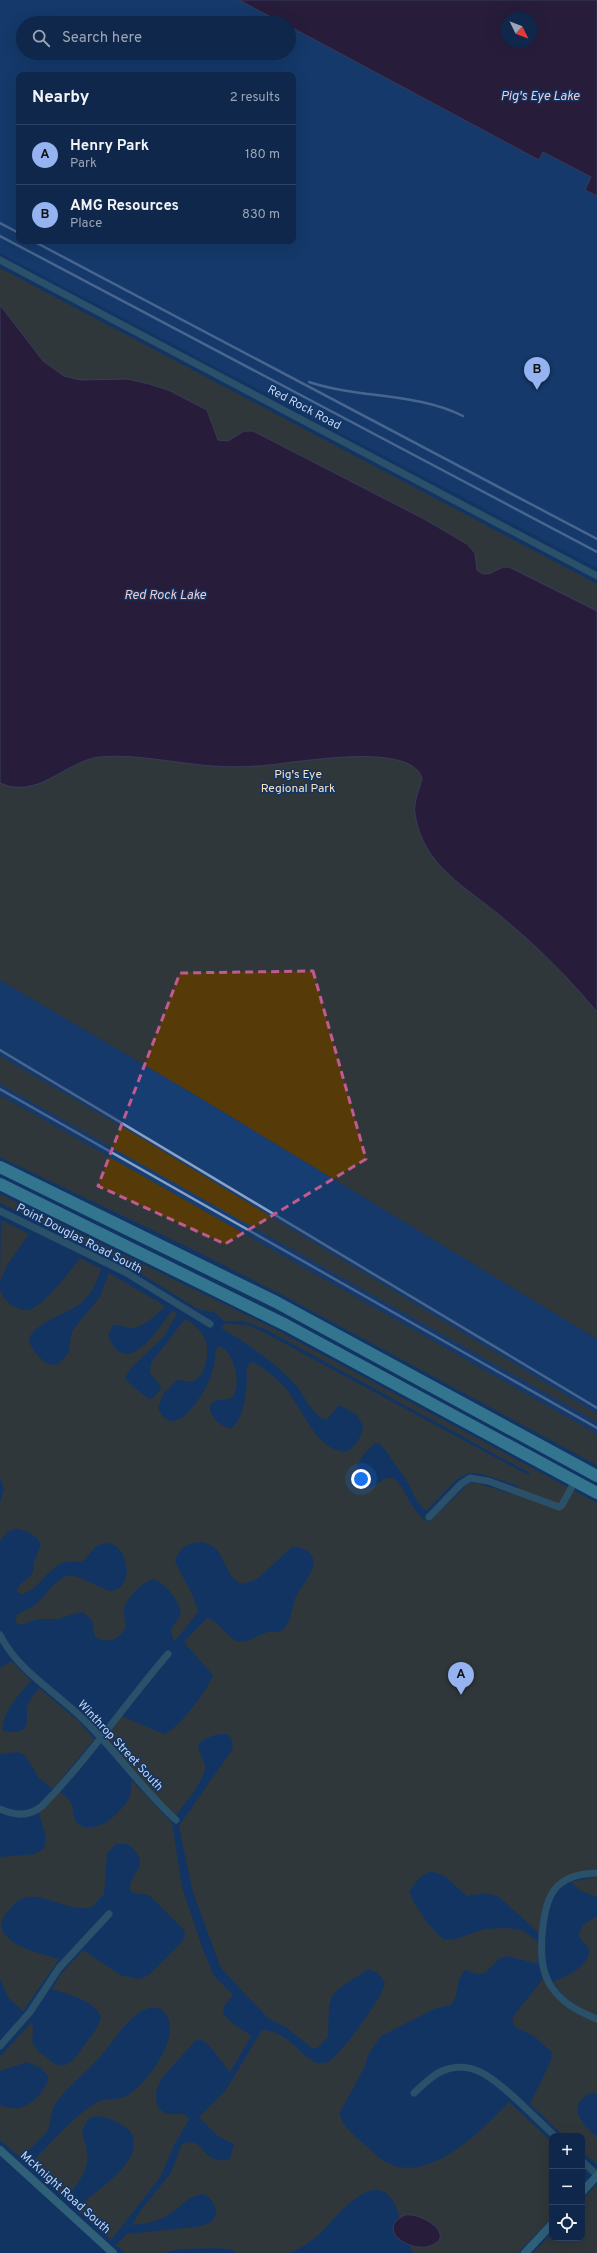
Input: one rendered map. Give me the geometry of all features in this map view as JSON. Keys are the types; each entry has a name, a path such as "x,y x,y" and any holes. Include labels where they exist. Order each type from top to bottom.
{"highway":[{"path":"0,1167 282,1306 597,1476"},
{"path":"0,1184 286,1325 597,1493"}],"street":[{"name":"Red Rock Road","path":"0,260 597,576"},
{"name":"Point Douglas Road South","path":"0,1211 119,1269 210,1324"},
{"path":"429,1518 456,1488 470,1478 480,1478 559,1507 574,1481"},
{"name":"Winthrop Street South","path":"0,1635 21,1665 83,1719 143,1788 176,1820"},
{"path":"0,1809 19,1815 36,1811 52,1796 100,1739 132,1697 168,1654"},
{"path":"597,1873 569,1879 553,1891 546,1907 541,1947 544,1971 555,1992 571,2007 597,2019"},
{"path":"0,2046 30,2012 59,1968 109,1914"},
{"path":"414,2093 439,2072 456,2068 474,2069 494,2079 552,2133"},
{"name":"McKnight Road South","path":"0,2150 113,2253"},
{"path":"585,2164 597,2176 585,2189"},
{"path":"525,2253 549,2227"}],"highlighted area":[{"path":"313,971 366,1159 225,1244 98,1186 180,973"}],"shaded area":[{"path":"0,0 239,0 269,16 16,16 16,60 296,60 296,30 538,159 543,152 591,178 585,190 597,196 597,568 0,253"},
{"path":"0,980 197,1096 597,1339 597,1434 0,1095"}],"green space":[{"name":"Pig's Eye Regional Park","path":"0,268 597,584 597,1339 197,1096 0,980"},
{"path":"0,1056 143,1139 597,1414 597,1422 0,1084"},
{"path":"0,1095 597,1434 597,1465 288,1298 194,1250 0,1157"},
{"path":"0,1194 273,1328 597,1503 597,1870 569,1875 559,1880 552,1887 543,1907 539,1933 498,1896 485,1893 467,1896 445,1876 431,1871 420,1877 409,1891 413,1901 429,1925 444,1940 456,1939 484,1929 507,1928 522,1930 538,1942 538,1964 508,1956 499,1959 485,1973 478,1974 465,1970 460,1978 456,1997 451,2005 436,2008 381,2036 369,2053 364,2068 340,2112 343,2122 349,2130 379,2157 391,2165 411,2168 426,2165 458,2149 486,2125 509,2102 549,2139 549,2220 518,2253 413,2253 410,2245 430,2246 435,2243 405,2215 399,2218 397,2208 392,2199 387,2194 378,2190 369,2191 359,2196 314,2238 288,2253 236,2253 231,2249 215,2248 178,2249 164,2253 125,2253 116,2245 127,2234 197,2227 211,2222 214,2218 216,2210 213,2201 206,2195 202,2194 197,2195 168,2215 155,2221 132,2225 141,2210 171,2173 182,2144 190,2142 196,2144 206,2154 218,2160 224,2161 230,2159 234,2144 218,2136 199,2117 226,2090 262,2030 270,2031 284,2037 314,2062 326,2063 337,2054 363,2022 383,1989 385,1982 378,1973 368,1969 338,1989 332,1996 329,2006 328,2037 317,2048 312,2048 286,2027 269,2019 221,1968 193,1892 179,1826 232,1750 232,1742 230,1737 227,1734 216,1735 199,1743 198,1746 205,1764 204,1773 193,1792 176,1815 157,1798 106,1738 122,1716 163,1734 175,1727 183,1719 199,1699 213,1675 184,1642 207,1618 215,1622 232,1638 241,1642 246,1642 265,1633 283,1630 290,1619 295,1599 312,1570 313,1558 309,1552 305,1549 292,1547 257,1579 243,1584 233,1578 219,1552 209,1544 197,1542 185,1546 177,1556 175,1562 193,1596 198,1612 174,1642 171,1630 181,1614 180,1609 168,1589 159,1581 154,1579 145,1583 131,1596 124,1610 125,1629 119,1636 112,1640 104,1640 95,1637 92,1620 83,1612 58,1619 37,1619 22,1625 15,1622 17,1615 36,1604 57,1582 64,1577 73,1576 80,1578 101,1588 113,1591 118,1589 123,1584 127,1568 125,1559 116,1546 109,1543 101,1544 98,1545 81,1562 62,1563 51,1570 28,1592 22,1594 17,1592 17,1588 33,1573 34,1562 41,1545 37,1538 20,1529 15,1529 8,1532 0,1541 0,1503 4,1489 0,1478 0,1289 3,1296 13,1306 28,1310 34,1308 48,1296 80,1258 101,1269 92,1290 83,1301 77,1306 43,1324 31,1335 29,1342 33,1349 40,1358 50,1365 58,1364 68,1354 72,1331 100,1297 109,1273 165,1306 142,1325 137,1327 130,1328 120,1325 112,1326 108,1335 115,1348 123,1353 132,1353 141,1348 150,1340 172,1311 177,1314 164,1336 131,1368 126,1376 126,1380 148,1399 153,1398 162,1388 150,1373 151,1363 185,1319 193,1324 203,1335 207,1346 205,1366 199,1377 195,1380 177,1380 163,1394 158,1408 165,1418 173,1421 181,1418 190,1411 204,1391 214,1367 216,1349 220,1346 225,1349 233,1361 237,1376 237,1384 236,1391 231,1398 216,1400 211,1404 210,1408 213,1417 220,1424 232,1428 236,1424 246,1395 247,1368 249,1364 253,1362 283,1385 290,1393 316,1434 324,1443 333,1449 344,1452 355,1445 361,1434 363,1426 357,1415 339,1405 327,1419 318,1416 295,1384 279,1368 241,1340 221,1328 225,1324 247,1325 263,1332 528,1475 530,1473 265,1329 243,1321 225,1321 214,1312 198,1309 122,1262 0,1203","holes":["375,1443 380,1444 407,1481 417,1501 426,1511 456,1480 468,1473 479,1473 519,1486 511,1494 477,1483 469,1483 429,1522 422,1518 417,1512 402,1488 393,1478 386,1478 371,1488 358,1478 356,1469 360,1459"]},
{"path":"1,1220 29,1234 7,1265 0,1281"},
{"path":"11,1661 31,1681 17,1697 8,1711 3,1724 3,1731 19,1732 24,1729 27,1723 27,1705 39,1688 77,1720 94,1739 53,1789 39,1778 25,1755 17,1752 0,1754 0,1668"},
{"path":"131,1780 172,1823 182,1887 203,1950 214,1976 233,1995 224,2006 223,2014 251,2036 230,2072 209,2045 201,2039 195,2041 161,2079 156,2092 157,2107 166,2114 184,2114 189,2119 174,2145 161,2176 111,2240 76,2209 106,2184 125,2165 132,2154 134,2143 131,2132 117,2122 105,2117 100,2116 89,2118 82,2130 87,2152 86,2165 78,2183 66,2199 29,2166 67,2126 92,2105 104,2100 124,2097 131,2093 147,2078 160,2058 169,2038 170,2026 167,2015 160,2009 151,2008 142,2011 126,2024 100,2057 67,2089 57,2101 53,2107 48,2131 21,2158 0,2140 0,2105 10,2108 19,2108 29,2104 46,2086 48,2076 41,2068 27,2062 0,2071 0,2057 31,2023 33,2029 33,2044 35,2047 55,2064 65,2065 70,2063 95,2031 101,2017 93,2006 80,1998 52,1989 62,1973 83,1950 120,1975 139,1979 149,1975 182,1942 185,1936 184,1930 149,1895 133,1893 130,1889 131,1883 140,1863 139,1858 136,1852 128,1844 116,1844 107,1853 104,1894 92,1907 80,1908 47,1899 27,1897 17,1901 4,1917 1,1927 10,1940 26,1949 59,1959 23,2011 8,1997 0,1979 0,1857 36,1854 44,1848 46,1837 39,1813 60,1792 70,1802 74,1819 77,1823 86,1827 93,1827 108,1821 126,1804 131,1794"},
{"path":"597,1877 597,1897 581,1891 571,1882"},
{"path":"597,1916 597,2016 572,2002 553,1982 576,1970 586,1961 589,1949 578,1935 583,1925"},
{"path":"543,1979 547,1987 565,2006 588,2019 597,2022 597,2093 588,2094 579,2104 577,2109 580,2119 597,2137 597,2164 585,2154 585,2133 561,2133 530,2104 550,2063 553,2053 534,2036 515,2027 512,2018"},
{"path":"597,2184 597,2253 533,2253 549,2236 549,2241 585,2241 585,2197"}],"water":[{"name":"Pig's Eye Lake","path":"239,0 597,0 597,196 585,190 591,177 543,152 539,160 296,30 296,16 269,16"},
{"name":"Red Rock Lake","path":"0,305 43,361 64,376 80,380 127,379 168,390 207,410 218,440 228,441 244,431 253,431 424,519 467,544 475,553 477,570 481,573 489,574 504,567 509,567 597,611 597,1012 540,951 503,918 448,874 437,862 427,848 420,832 415,814 416,800 422,778 413,766 395,760 372,757 346,757 272,765 230,767 127,756 113,756 86,760 39,784 27,787 14,787 0,783"},
{"path":"405,2215 420,2217 428,2221 439,2231 440,2237 438,2242 430,2246 422,2247 414,2246 399,2239 394,2233 393,2227 396,2221"}],"railway":[{"path":"0,223 16,231"},
{"path":"0,236 597,552"},
{"path":"39,244 597,539"},
{"path":"309,382 348,391 425,403 444,408 463,416"},
{"path":"0,1050 597,1408"},
{"path":"0,1089 597,1428"}],"place":[{"name":"AMG Resources","path":"537,390"},
{"name":"Henry Park","path":"461,1695"}]}
